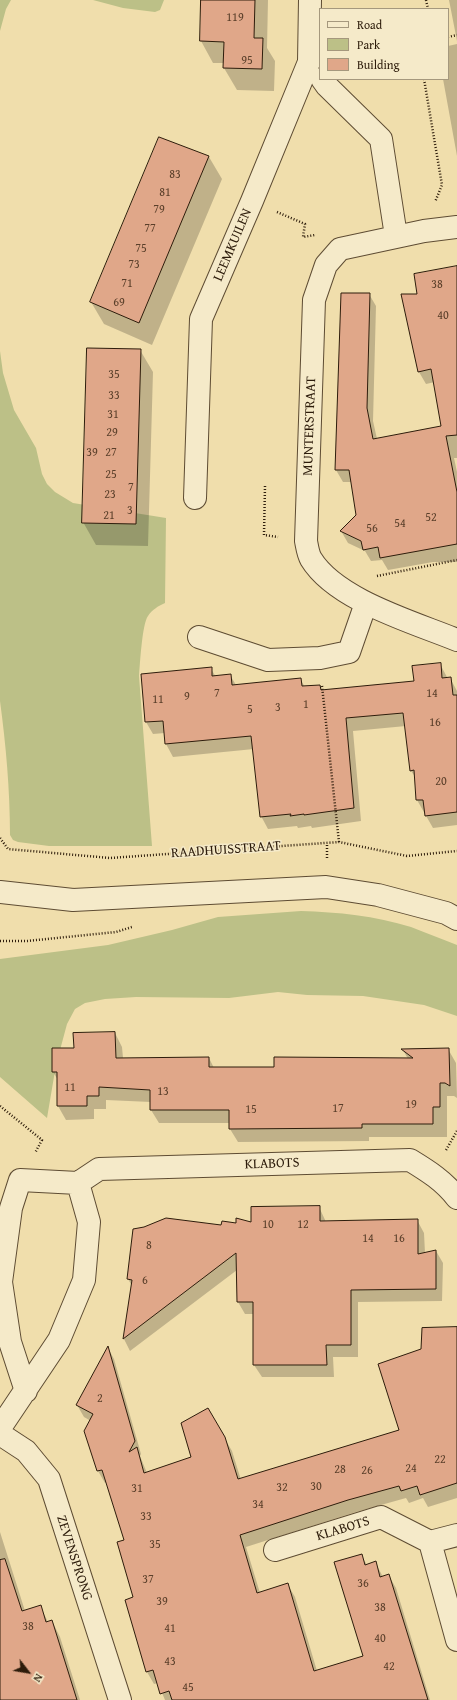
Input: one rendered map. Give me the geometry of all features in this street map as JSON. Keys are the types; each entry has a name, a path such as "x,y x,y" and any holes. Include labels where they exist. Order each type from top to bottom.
{"street":[{"name":"LEEMKUILEN","path":"195,498 201,319 252,201 315,69 310,0"},
{"path":"323,80 381,139 396,236"},
{"path":"340,249 396,236 457,227"},
{"name":"MUNTERSTRAAT","path":"340,249 326,265 314,300 306,541 310,558 334,585 366,603 457,640"},
{"path":"199,637 268,660 320,658 349,652 366,603"},
{"path":"0,892 73,900 326,888 378,895 446,913 457,919"},
{"name":"KLABOTS","path":"78,1183 99,1169 410,1160 433,1173 448,1186 457,1198"},
{"path":"0,1428 26,1391 59,1340 84,1280 89,1222 78,1183 20,1180 11,1208 1,1282 10,1342 26,1391"},
{"name":"ZEVENSPRONG","path":"0,1434 26,1451 49,1479 120,1700"},
{"name":"KLABOTS","path":"275,1550 382,1517 430,1542"},
{"path":"457,1535 430,1542 457,1640"}],"path":[{"path":"424,80 442,185 424,231"},
{"path":"252,201 305,224 303,237 328,232 340,249"},
{"path":"265,486 264,535 306,541"},
{"path":"334,585 457,560"},
{"path":"320,658 339,842"},
{"name":"RAADHUISSTRAAT","path":"0,838 8,849 110,858 339,842 407,856 457,851"},
{"path":"0,1106 42,1140 20,1180"}],"green space":[{"path":"0,0 11,0 6,9 0,31"},
{"path":"93,0 164,0 160,10 155,12 123,8"},
{"path":"0,351 3,373 14,410 36,448 42,474 47,484 55,492 73,503 166,518 165,603 153,610 146,620 139,676 152,846 49,846 18,842 13,840 10,835 7,768 0,701"},
{"path":"301,911 329,912 384,920 411,927 457,945 457,1016 424,1005 363,996 307,995 278,992 229,998 136,997 105,999 85,1003 75,1009 67,1024 56,1065 47,1118 0,1077 0,959 108,945 172,930 218,917"}],"building":[{"path":"201,0 255,0 254,38 263,38 262,69 223,68 224,42 200,41"},
{"path":"159,137 209,156 139,323 90,302"},
{"path":"457,266 457,435 446,436 457,492 457,544 380,558 378,547 363,550 361,541 340,531 356,515 349,470 335,470 341,293 370,293 367,408 373,439 441,426 431,369 418,372 401,294 417,294 414,274"},
{"path":"87,348 141,349 136,524 82,523"},
{"path":"441,663 442,678 451,677 453,695 457,695 457,812 425,816 423,800 416,800 414,770 410,771 403,713 346,718 354,808 290,816 291,814 260,817 251,736 165,744 163,721 145,722 141,674 212,667 212,676 231,674 232,685 301,678 302,686 320,685 321,690 414,681 412,666"},
{"path":"115,1032 116,1058 209,1057 209,1067 274,1067 274,1057 413,1058 401,1049 449,1048 450,1086 445,1083 440,1083 440,1107 433,1107 433,1124 362,1124 362,1128 229,1129 229,1110 150,1110 150,1090 99,1087 99,1096 87,1096 87,1106 57,1106 57,1072 52,1072 52,1048 74,1048 73,1033"},
{"path":"320,1206 320,1221 418,1219 418,1254 436,1250 436,1289 351,1290 351,1345 326,1345 327,1365 253,1365 253,1302 237,1302 236,1253 123,1339 132,1280 127,1279 133,1229 144,1227 166,1218 221,1225 222,1221 236,1223 236,1218 251,1222 251,1207"},
{"path":"457,1327 457,1483 420,1495 417,1486 401,1491 399,1486 348,1500 240,1535 257,1593 288,1583 314,1671 363,1656 334,1562 362,1554 365,1565 376,1561 380,1577 389,1574 428,1700 172,1700 169,1691 160,1694 153,1670 146,1672 125,1600 133,1597 117,1542 124,1540 102,1470 97,1471 84,1431 93,1414 76,1405 108,1346 135,1441 129,1452 137,1447 144,1473 191,1457 181,1423 208,1408 225,1437 238,1479 399,1430 378,1364 421,1349 422,1328"},
{"path":"5,1559 22,1611 41,1605 46,1622 52,1620 77,1700 0,1700 0,1560"}]}
